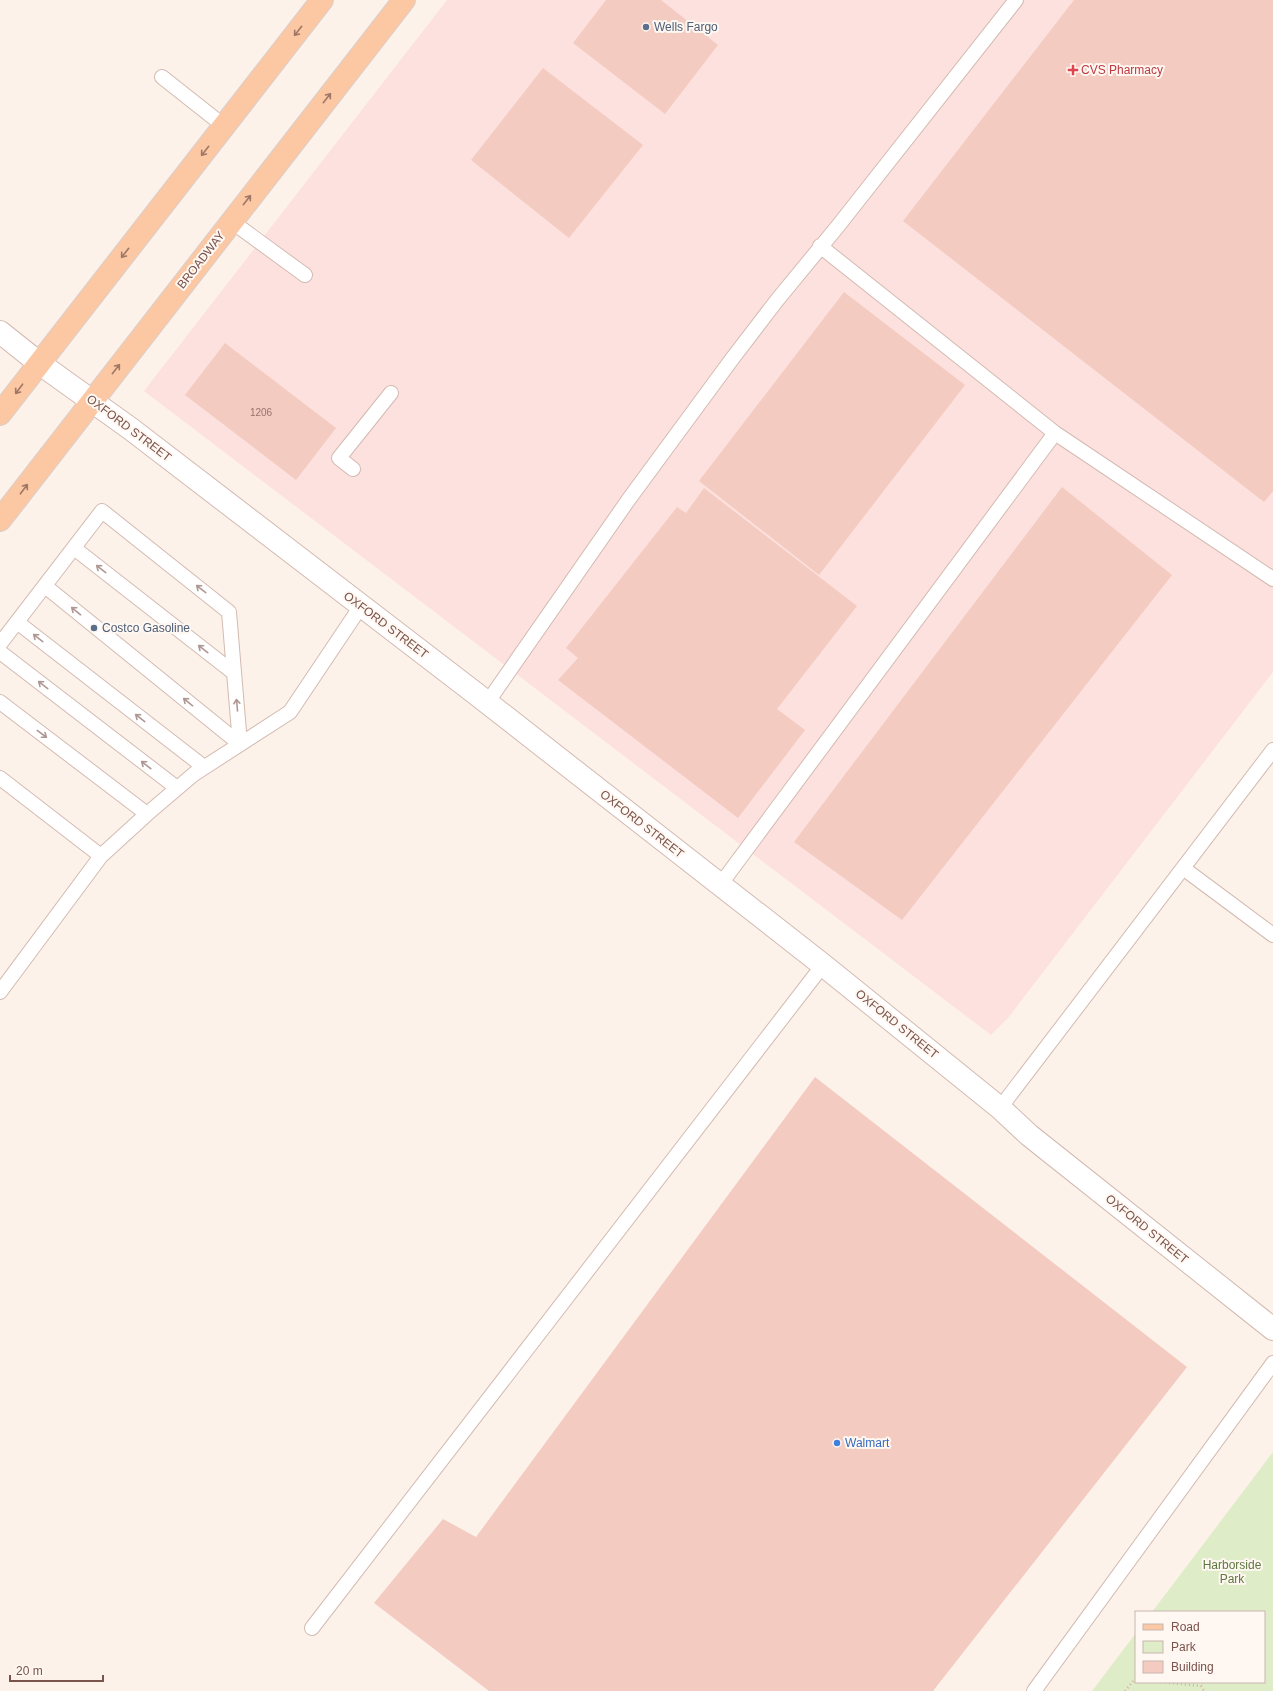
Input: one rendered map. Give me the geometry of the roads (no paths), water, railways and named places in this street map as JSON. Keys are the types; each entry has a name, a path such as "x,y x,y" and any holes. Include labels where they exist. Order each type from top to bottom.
{"main road":[{"path":"0,414 322,0"},
{"name":"BROADWAY","path":"0,520 404,0"}],"street":[{"name":"OXFORD STREET","path":"0,332 39,363 92,400 361,606 720,885 1000,1108 1029,1135 1273,1329"}],"lane":[{"path":"487,703 629,499 737,353 820,246 838,226 1016,0"},
{"path":"162,77 224,126"},
{"path":"231,221 304,275"},
{"path":"820,246 1055,432 1273,579"},
{"path":"353,469 339,458 391,393"},
{"path":"720,885 1055,432"},
{"path":"0,644 102,511 229,612 240,744"},
{"path":"74,548 234,673"},
{"path":"45,586 240,744"},
{"path":"0,992 101,856 177,788 204,767 290,712 361,606"},
{"path":"17,622 204,767"},
{"path":"0,652 177,788"},
{"path":"0,702 147,814"},
{"path":"1000,1108 1273,750"},
{"path":"0,778 101,856"},
{"path":"1183,868 1273,936"},
{"path":"312,1628 823,966"},
{"path":"1034,1691 1273,1363"}],"place":[{"name":"Wells Fargo","path":"646,27"},
{"name":"CVS Pharmacy","path":"1073,70"},
{"name":"Costco Gasoline","path":"94,628"},
{"name":"Walmart","path":"837,1443"}],"park label":[{"name":"Harborside Park","path":"1232,1572"}]}
